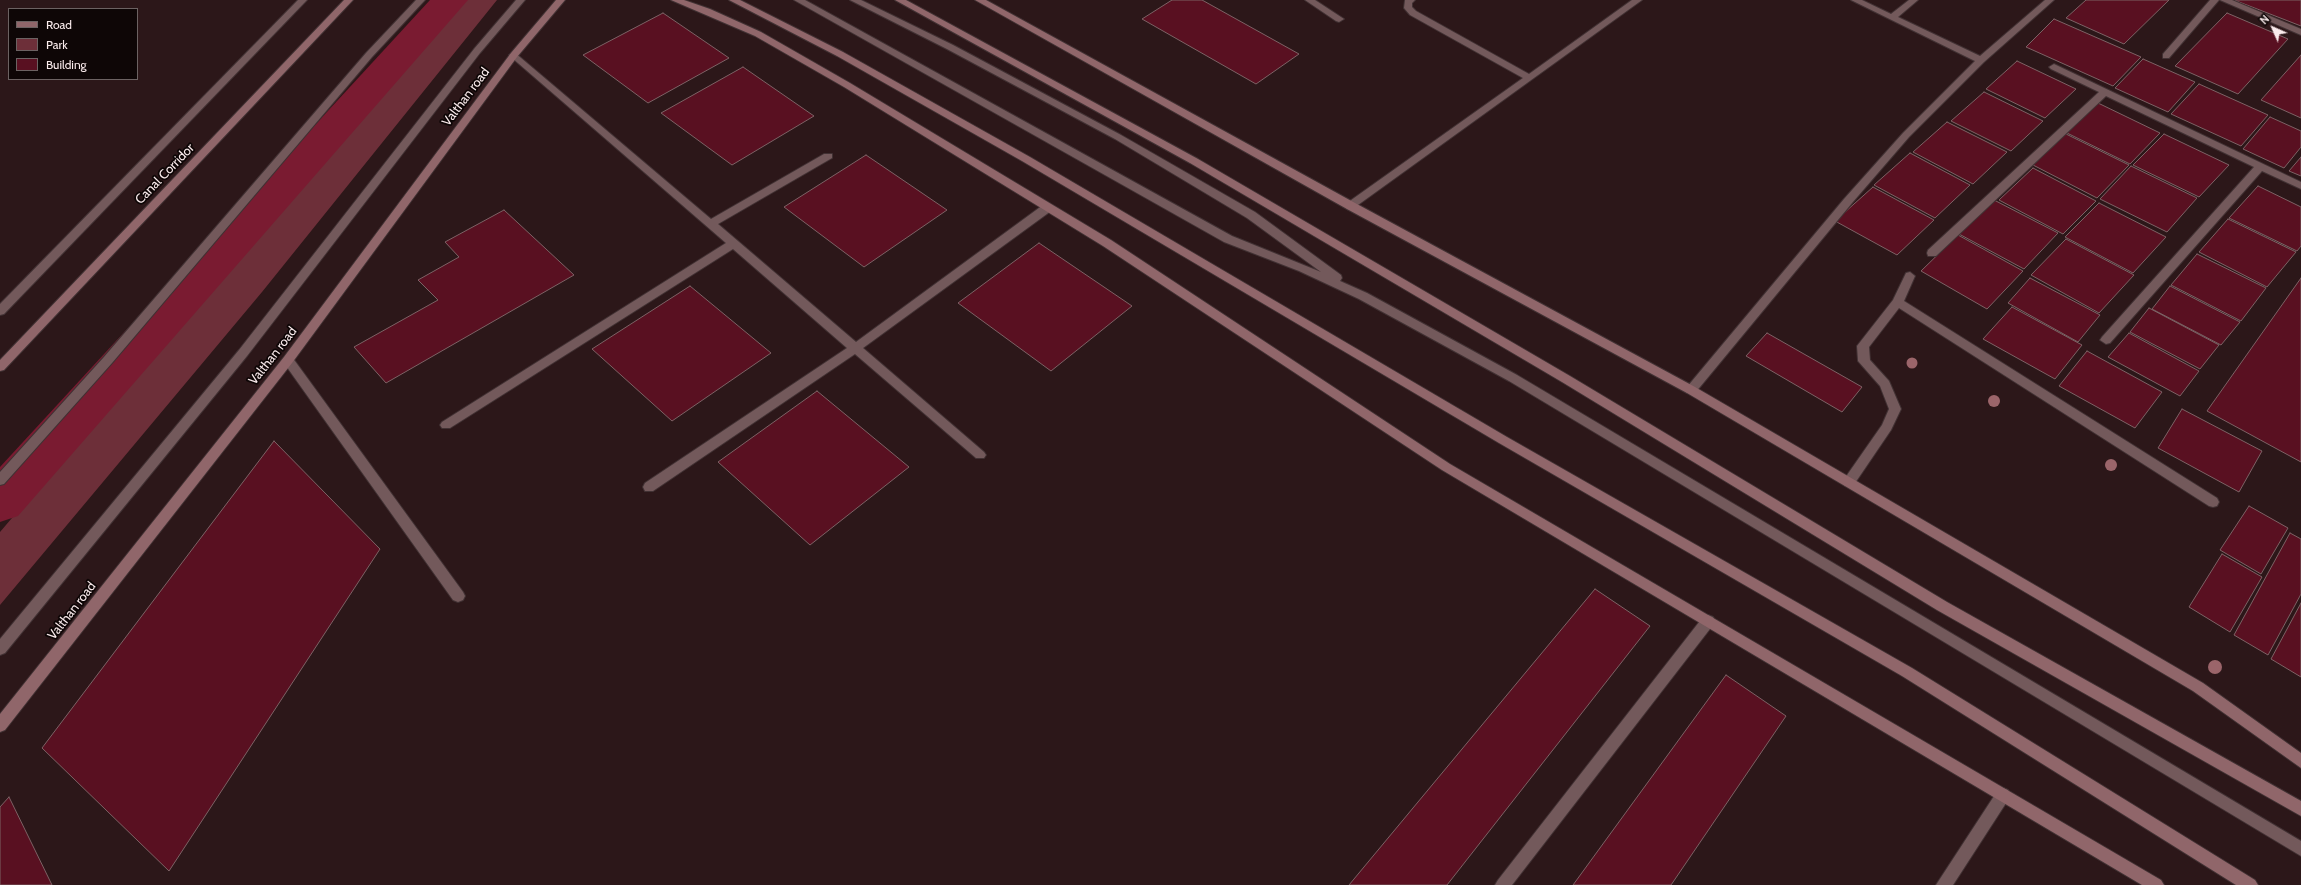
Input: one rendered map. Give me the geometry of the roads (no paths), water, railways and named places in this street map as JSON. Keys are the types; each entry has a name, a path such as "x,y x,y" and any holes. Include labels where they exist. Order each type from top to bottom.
{"main road":[{"name":"Canal Corridor","path":"0,367 349,0"},
{"name":"Valthan road","path":"0,725 288,360 514,55 561,0"},
{"path":"675,0 707,11 758,34 847,85 1047,208 1107,243 1446,467 2156,885"},
{"path":"733,0 840,54 1026,159 1503,440 1907,672 2250,885"},
{"path":"899,0 1194,161 1566,379 1942,606 2301,809"},
{"path":"979,0 1351,206 1691,390 2198,687 2301,761"}],"street":[{"path":"0,311 303,0"},
{"path":"0,480 108,360 369,55 421,0"},
{"path":"0,649 242,353 477,51 521,0"},
{"path":"798,0 1228,239 1303,268 1363,296 1513,378 2301,849"},
{"path":"854,0 999,73 1118,137 1238,207 1363,296"},
{"path":"1309,0 1339,19"},
{"path":"1411,0 1408,2 1408,8 1413,13 1529,78"},
{"path":"1351,206 1638,0"},
{"path":"1855,0 1982,60"},
{"path":"1892,18 1914,0"},
{"path":"1691,390 1891,152 1982,60 2050,0"},
{"path":"2166,56 2215,0"},
{"path":"2224,0 2301,32"},
{"path":"514,55 980,455"},
{"path":"2054,67 2301,186"},
{"path":"1932,253 2105,92"},
{"path":"710,224 828,156"},
{"path":"2106,340 2260,167"},
{"path":"649,487 854,348 1047,208"},
{"path":"446,425 733,244"},
{"path":"1849,482 1887,427 1895,409 1885,384 1864,361 1863,346 1898,302 1910,276"},
{"path":"1898,302 2213,502"},
{"path":"288,360 458,596"},
{"path":"1503,885 1708,621"},
{"path":"1944,885 2003,795"}],"waterway":[{"path":"0,501 450,0"}]}
